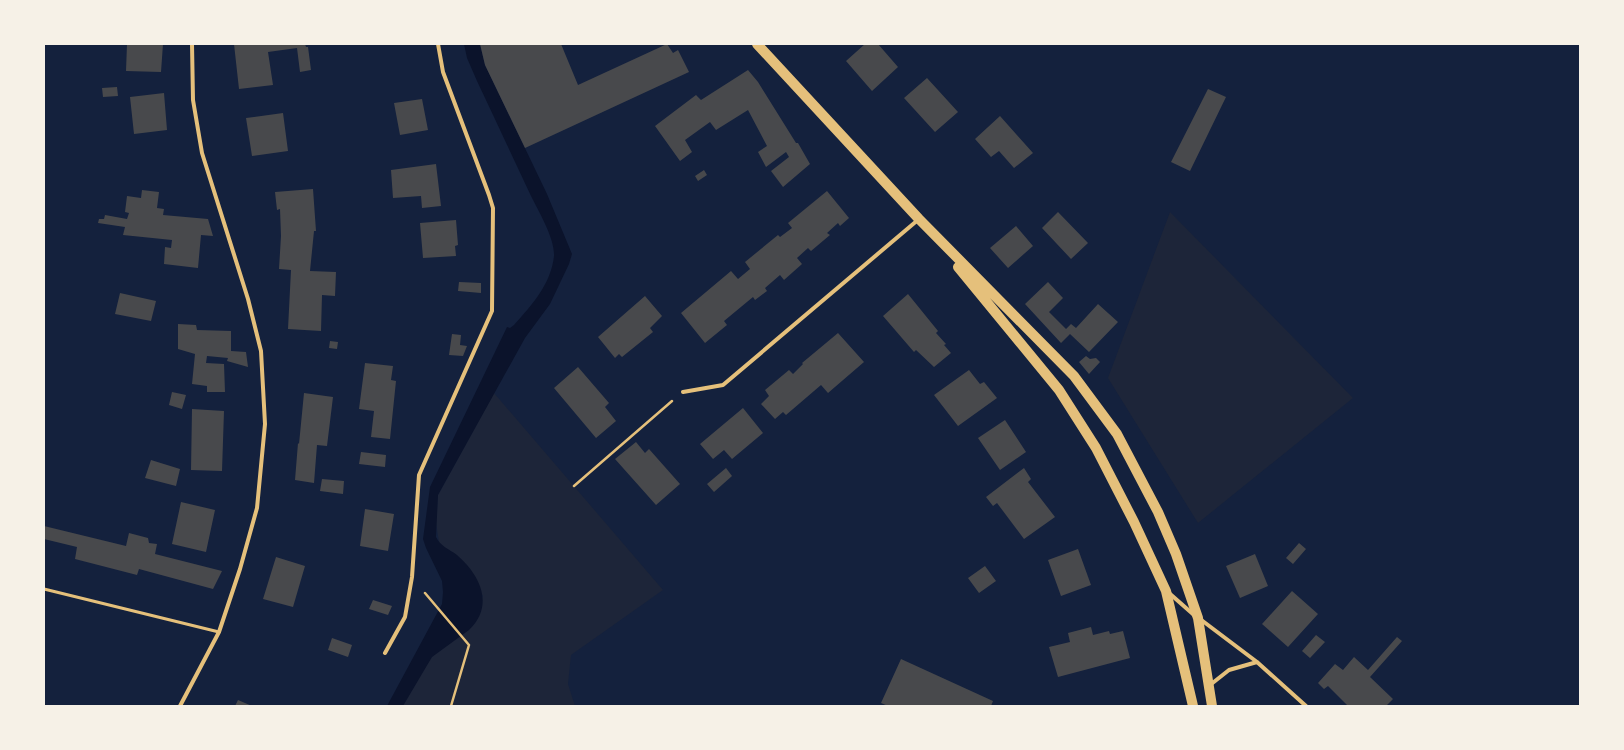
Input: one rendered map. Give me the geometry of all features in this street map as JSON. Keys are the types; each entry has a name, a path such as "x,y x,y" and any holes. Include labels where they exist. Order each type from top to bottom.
{"main road":[{"path":"757,44 919,219 1074,376 1117,434 1158,512 1176,554 1198,618 1212,706"},
{"path":"919,219 1059,390 1096,448 1134,522 1166,591 1193,706"}],"street":[{"path":"180,706 219,632 240,569 257,508 265,424 261,351 248,299 202,153 193,100 192,44"},
{"path":"386,653 405,617 412,577 419,474 492,311 493,208 443,72 438,44"},
{"path":"683,392 723,384 919,219"},
{"path":"1166,591 1198,618 1257,662 1306,706"},
{"path":"1209,685 1228,670 1257,662"}],"lane":[{"path":"44,589 219,632"}],"path":[{"path":"574,486 683,392"},
{"path":"412,577 469,645 451,706"}],"shaded area":[{"path":"464,44 480,44 485,65 547,194 572,254 569,264 550,304 525,338 438,495 436,537 440,543 457,555 465,563 478,581 483,601 481,611 477,620 469,630 432,657 403,706 387,706 442,604 442,581 423,539 430,487 507,327 510,328 514,325 540,294 549,276 554,256 554,249 546,226 477,81 467,58"},
{"path":"1170,212 1353,398 1198,523 1108,378"},
{"path":"494,393 663,590 571,655 568,684 575,706 391,706 483,596 439,542 436,523 438,495"}],"building":[{"path":"127,44 163,44 161,72 126,71"},
{"path":"234,44 305,44 306,47 308,47 311,70 300,72 297,48 268,52 273,85 239,89"},
{"path":"480,44 561,44 578,85 667,44 673,53 678,50 689,72 525,148 485,65"},
{"path":"865,44 878,44 898,67 872,91 846,61"},
{"path":"748,70 758,82 810,164 783,187 771,171 789,157 786,152 766,167 758,152 767,146 748,110 716,130 710,122 685,140 692,152 680,161 655,126 696,95 701,100"},
{"path":"927,78 958,112 935,132 904,98"},
{"path":"117,87 118,96 103,97 102,88"},
{"path":"1208,89 1226,97 1190,171 1171,162"},
{"path":"164,93 167,130 134,134 130,97"},
{"path":"422,99 428,130 400,135 394,103"},
{"path":"283,113 288,151 252,156 246,118"},
{"path":"1000,116 1033,153 1014,168 999,151 991,157 975,139"},
{"path":"436,164 441,206 422,208 421,196 393,198 391,170"},
{"path":"704,170 707,175 698,181 695,176"},
{"path":"313,189 316,231 314,231 310,271 336,272 335,296 322,295 321,331 288,329 291,270 279,269 281,236 280,209 277,210 275,192"},
{"path":"142,190 159,192 157,208 164,209 163,215 208,219 213,236 201,235 198,268 164,264 165,247 171,248 172,240 123,235 125,227 98,223 99,219 104,219 105,215 127,219 129,213 125,212 127,196 141,198"},
{"path":"827,191 849,218 840,226 838,223 827,233 830,235 811,251 808,248 797,258 802,264 784,280 780,275 765,288 767,291 755,300 753,297 724,321 727,325 705,343 681,313 731,271 738,279 750,269 745,262 778,235 780,237 792,228 788,223"},
{"path":"1058,212 1088,243 1071,259 1042,228"},
{"path":"456,220 458,245 455,246 456,256 423,258 420,223"},
{"path":"1016,226 1033,246 1008,268 990,248"},
{"path":"459,282 481,283 481,293 458,291"},
{"path":"1048,282 1063,298 1049,312 1066,329 1071,324 1076,328 1098,304 1118,322 1089,352 1070,334 1061,343 1025,304"},
{"path":"120,293 156,301 151,321 115,314"},
{"path":"908,294 938,331 936,333 946,344 944,345 951,353 934,367 916,350 914,352 883,316"},
{"path":"645,296 662,316 650,328 653,332 622,357 619,354 615,358 598,337"},
{"path":"178,324 196,325 197,330 231,331 231,351 246,352 248,367 227,361 228,358 207,356 206,363 224,364 225,392 207,392 207,386 192,384 195,354 178,349"},
{"path":"838,333 864,362 828,393 821,385 786,415 783,412 775,419 761,404 769,396 765,390 789,370 793,374 803,364 802,363"},
{"path":"452,334 461,335 460,345 467,346 463,356 449,355"},
{"path":"330,341 338,342 337,349 329,348"},
{"path":"1086,356 1090,359 1096,358 1100,362 1089,374 1079,362"},
{"path":"365,363 393,366 391,380 396,381 390,439 371,437 374,411 359,409"},
{"path":"578,367 609,403 605,407 616,421 596,438 554,388"},
{"path":"969,370 980,384 984,382 997,398 958,426 934,395"},
{"path":"172,392 186,395 182,409 169,405"},
{"path":"304,393 333,397 327,446 317,445 314,483 295,480"},
{"path":"743,408 763,433 732,459 724,450 713,459 700,444"},
{"path":"192,409 224,411 222,471 191,470"},
{"path":"1005,420 1026,452 1000,470 978,438"},
{"path":"636,442 645,453 649,449 680,484 656,505 615,459"},
{"path":"361,452 386,455 385,467 359,464"},
{"path":"151,460 180,469 176,486 145,478"},
{"path":"726,468 732,476 714,492 707,484"},
{"path":"1024,468 1031,479 1028,482 1055,517 1024,539 997,503 993,506 986,497"},
{"path":"322,479 344,481 343,494 320,491"},
{"path":"181,502 215,510 206,552 172,544"},
{"path":"365,509 394,514 388,551 360,546"},
{"path":"44,526 126,546 129,533 148,538 149,543 157,544 155,554 222,571 213,589 139,569 137,575 75,559 77,547 44,539"},
{"path":"1299,543 1306,549 1293,564 1286,558"},
{"path":"1078,549 1091,585 1061,596 1048,560"},
{"path":"1255,554 1268,586 1240,598 1226,566"},
{"path":"276,557 305,566 293,607 263,599"},
{"path":"985,566 996,581 979,593 968,578"},
{"path":"1292,591 1318,614 1288,647 1262,624"},
{"path":"373,600 392,606 388,615 369,609"},
{"path":"1091,627 1093,635 1109,631 1110,634 1123,631 1130,658 1058,677 1049,647 1070,642 1068,633"},
{"path":"1316,635 1325,642 1310,658 1302,651"},
{"path":"1397,637 1402,641 1370,677 1393,699 1386,706 1348,706 1328,686 1324,689 1318,683 1335,664 1343,670 1354,657 1368,670"},
{"path":"332,638 352,645 348,657 328,650"},
{"path":"901,659 993,701 991,706 888,706 881,703"},
{"path":"238,700 252,706 235,706"}]}
